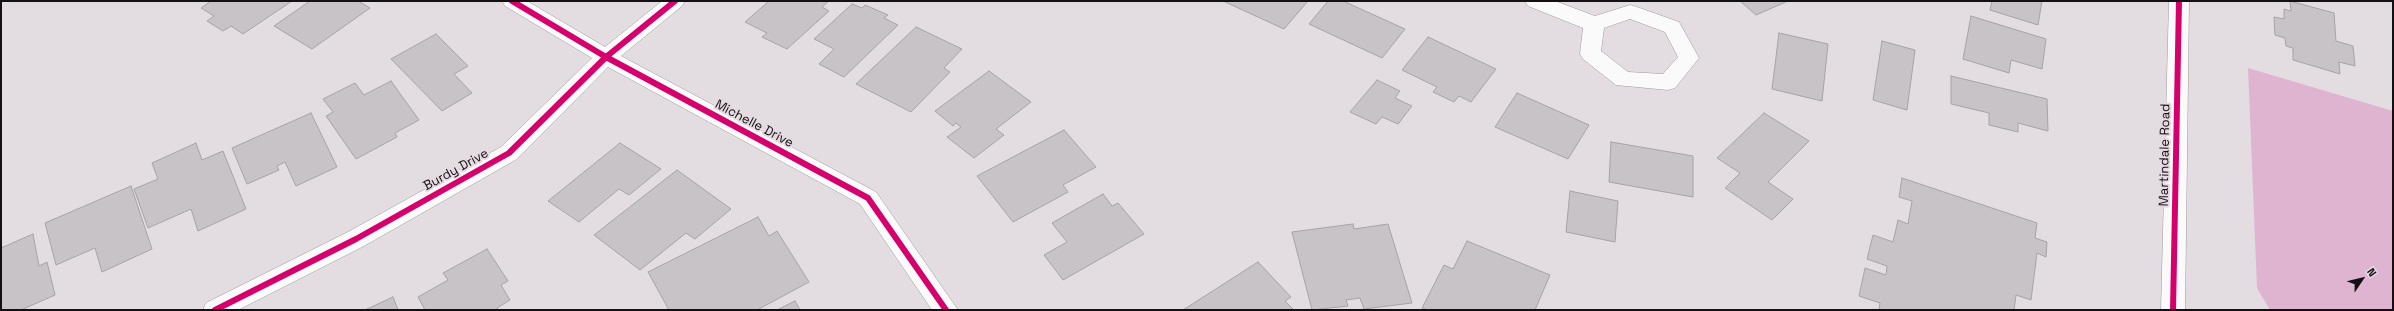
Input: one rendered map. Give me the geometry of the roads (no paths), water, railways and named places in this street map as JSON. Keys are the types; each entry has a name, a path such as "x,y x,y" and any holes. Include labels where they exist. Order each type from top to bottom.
{"street":[{"name":"Michelle Drive","path":"512,1 606,57 868,198 946,310"},
{"name":"Burdy Drive","path":"214,310 356,239 509,153 606,57 675,1"},
{"path":"1535,1 1594,24 1630,12 1672,27 1689,58 1668,82 1623,80 1590,54 1594,24"},
{"name":"Martindale Road","path":"2173,310 2179,1"}]}
